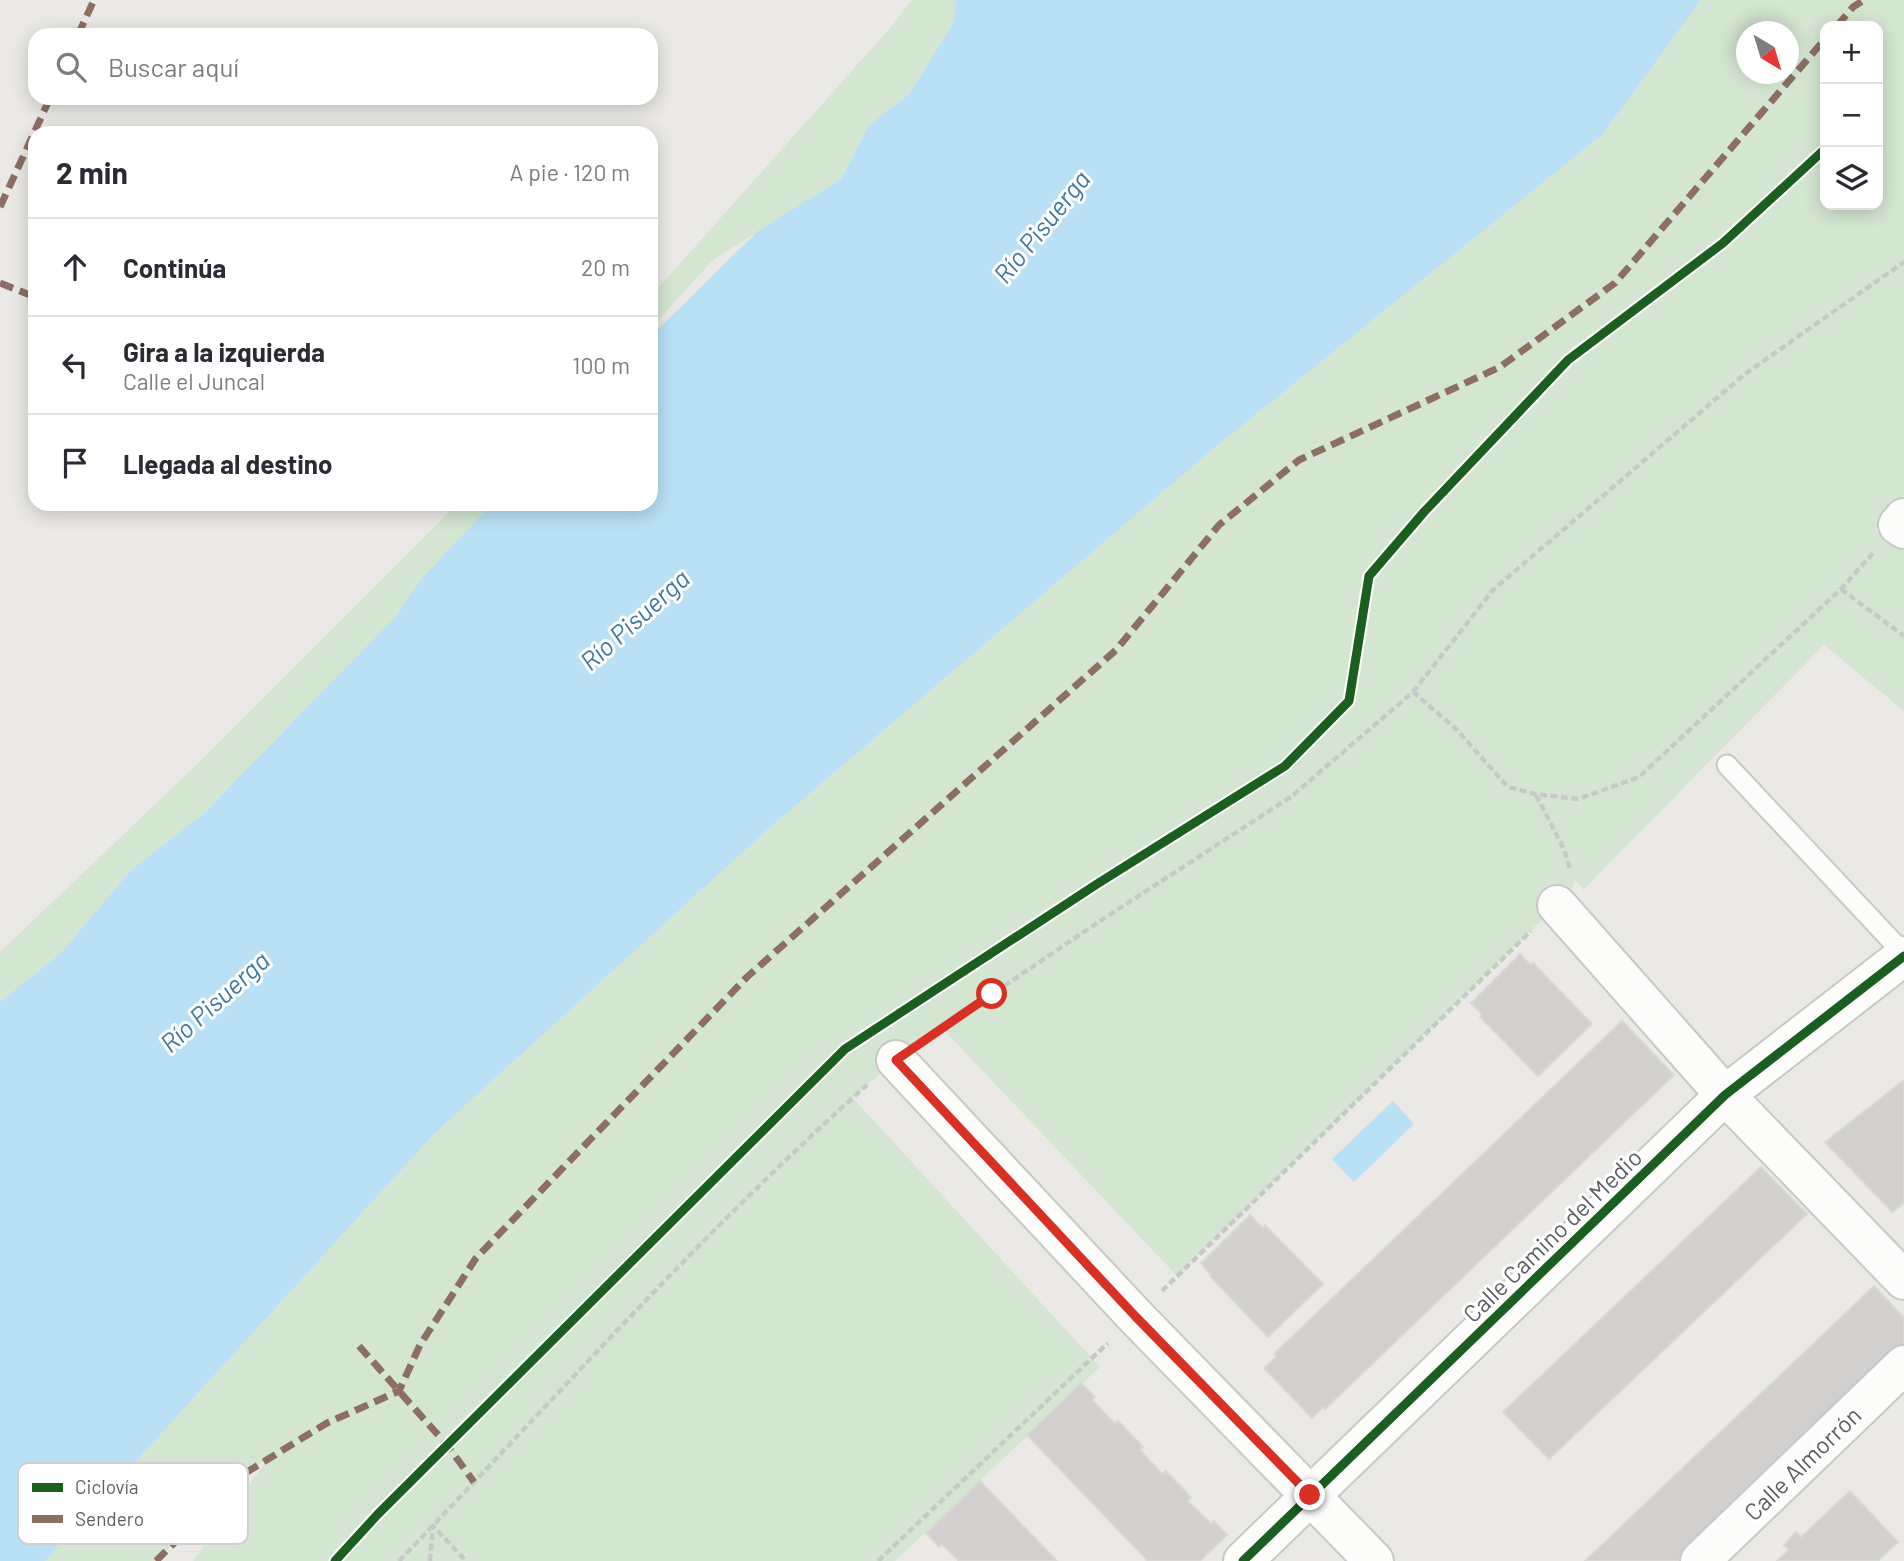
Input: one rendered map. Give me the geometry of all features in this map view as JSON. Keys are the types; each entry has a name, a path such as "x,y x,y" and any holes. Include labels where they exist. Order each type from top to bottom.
{"street":[{"path":"1557,905 1725,1095 1904,1280"},
{"name":"Calle Camino del Medio","path":"1243,1561 1725,1095 1904,955"},
{"path":"896,1060 1136,1317 1374,1561"},
{"name":"Calle Almorrón","path":"1700,1561 1904,1365"}],"lane":[{"path":"1727,765 1904,955"}],"path":[{"path":"399,1561 630,1317 822,1125 896,1060 1097,923 1292,796 1413,692 1493,590 1745,374 1904,262"},
{"path":"1413,692 1456,729 1508,787 1535,794 1578,799 1639,777 1841,589 1902,524"},
{"path":"1841,589 1904,636"},
{"path":"878,1561 1136,1317 1557,905 1574,885 1564,849 1535,794"},
{"path":"430,1561 433,1526"},
{"path":"433,1526 466,1561"}],"green space":[{"path":"912,0 956,0 953,24 909,94 869,125 841,179 713,260 658,320 658,288"},
{"path":"1701,0 1904,0 1904,495 1875,530 1904,552 1904,711 1824,645 1584,889 1574,879 1574,885 1557,905 1177,1276 942,1028 896,1060 853,1098 1100,1367 895,1561 193,1561 206,1544 248,1544 248,1486 269,1458 248,1471 248,1463 134,1463 434,1134 767,830 1213,449 1603,134"},
{"path":"450,511 485,511 421,579 396,616 204,813 131,870 61,953 0,1002 0,952 191,770"},
{"path":"60,1544 173,1544 156,1561 45,1561"}],"water":[{"name":"Río Pisuerga","path":"956,0 1701,0 1603,134 1213,449 767,830 434,1134 134,1463 18,1463 18,1544 60,1544 45,1561 0,1561 0,1002 61,953 131,870 204,813 396,616 421,579 485,511 658,511 658,329 759,230 841,179 869,125 909,94 953,24"},
{"path":"1393,1101 1414,1124 1354,1182 1332,1159"}],"building":[{"path":"1520,954 1531,965 1533,963 1592,1024 1538,1076 1480,1017 1482,1014 1471,1003"},
{"path":"1622,1021 1674,1075 1325,1409 1323,1407 1312,1418 1264,1368 1276,1357 1274,1354"},
{"path":"1904,1080 1904,1203 1892,1212 1825,1142"},
{"path":"1761,1167 1807,1214 1549,1459 1503,1412"},
{"path":"1250,1215 1263,1228 1265,1225 1323,1284 1268,1337 1201,1263"},
{"path":"1874,1286 1904,1318 1904,1348 1681,1561 1585,1561"},
{"path":"1081,1383 1095,1397 1092,1400 1115,1424 1118,1421 1143,1447 1140,1450 1162,1474 1166,1471 1191,1497 1188,1501 1211,1524 1214,1521 1227,1535 1200,1561 1148,1561 1027,1435"},
{"path":"980,1481 1057,1561 959,1561 942,1544 939,1547 926,1533"},
{"path":"1850,1491 1898,1542 1878,1561 1777,1561 1789,1550 1784,1545 1796,1532 1801,1537"}],"marked path":[{"path":"81,28 94,0"},
{"path":"1841,21 1853,7 1864,0"},
{"path":"248,1471 327,1423 399,1391 420,1345 476,1258 747,977 1116,650 1219,525 1299,460 1500,367 1615,283 1820,45"},
{"path":"37,126 47,105"},
{"path":"0,207 28,146"},
{"path":"0,283 28,294"},
{"path":"359,1346 447,1445 474,1482"},
{"path":"156,1561 173,1544"}],"cycle path":[{"path":"335,1561 378,1514 845,1049 1097,884 1285,766 1349,701 1369,576 1424,512 1568,360 1723,243 1820,154"},
{"path":"1243,1561 1725,1095 1904,956"}],"route":[{"path":"992,994 896,1060 1136,1317 1310,1495"}]}
